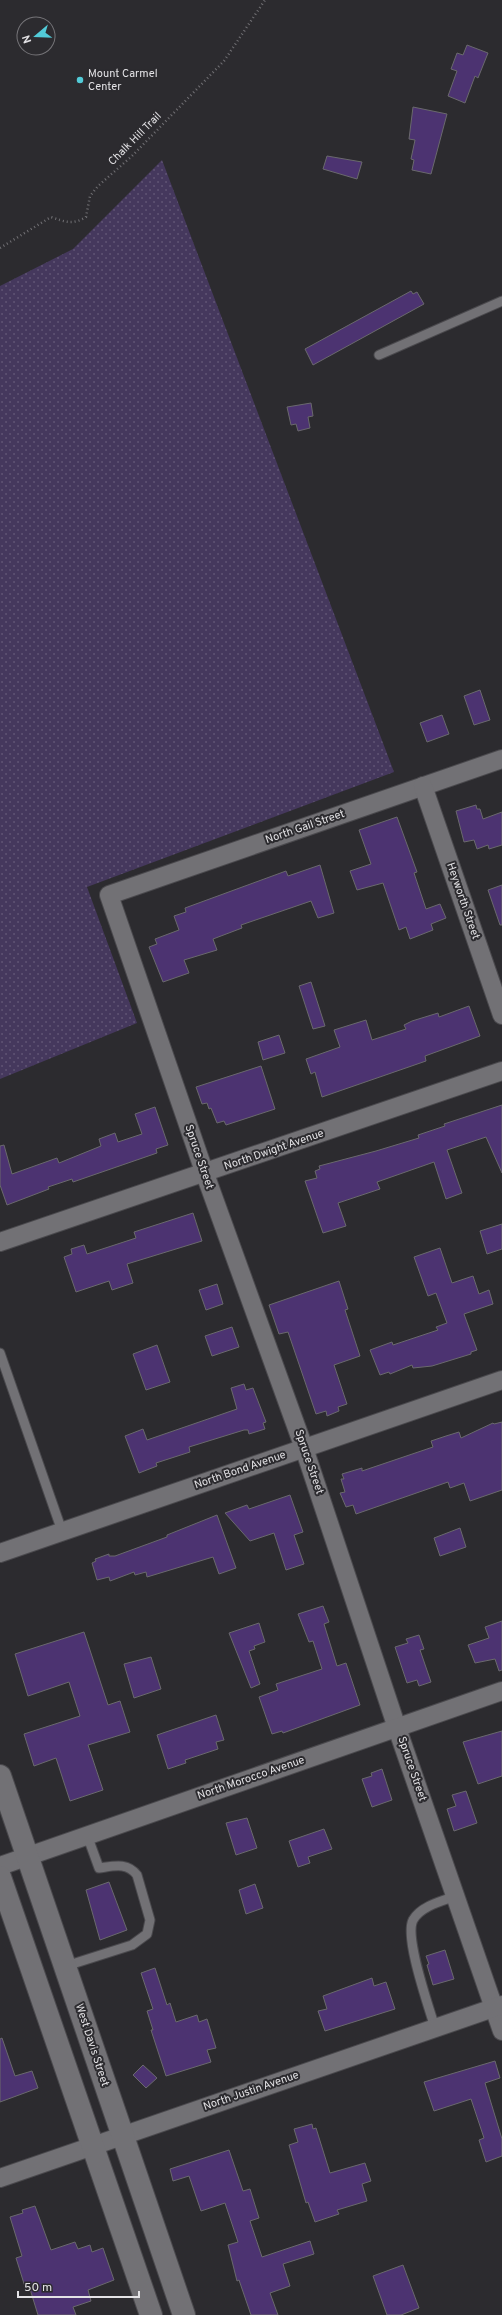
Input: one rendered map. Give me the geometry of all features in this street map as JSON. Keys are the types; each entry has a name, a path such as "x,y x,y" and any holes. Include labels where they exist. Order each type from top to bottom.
{"main road":[{"name":"West Davis Street","path":"0,1776 184,2315"},
{"path":"0,1877 150,2315"}],"street":[{"name":"North Gail Street","path":"109,896 502,759"},
{"name":"Heyworth Street","path":"423,786 502,1015"},
{"name":"Spruce Street","path":"109,896 205,1174 304,1448 397,1728 456,1896 498,2006 502,2031"},
{"name":"North Dwight Avenue","path":"0,1242 205,1174 502,1071"},
{"name":"North Bond Avenue","path":"0,1553 502,1380"},
{"name":"North Morocco Avenue","path":"0,1866 502,1691"},
{"name":"North Justin Avenue","path":"0,2178 91,2145 498,2006"}],"lane":[{"path":"379,355 502,301"},
{"path":"0,1353 62,1531"},
{"path":"66,1966 132,1945 147,1934 150,1920 137,1875 133,1870 123,1865 99,1868 87,1835"},
{"path":"435,2028 412,1944 411,1926 414,1919 423,1910 456,1896"}],"path":[{"name":"Chalk Hill Trail","path":"0,248 51,217 66,223 79,221 86,218 90,196 98,186 132,156 224,61 265,0"}],"shaded area":[{"path":"162,160 394,772 87,887 137,1023 0,1079 0,286 73,249"}],"building":[{"path":"467,45 488,53 478,78 475,76 465,103 448,96 457,71 451,69 457,53 463,55"},
{"path":"413,107 447,114 431,174 412,170 414,160 411,159 415,140 409,139"},
{"path":"327,156 362,162 357,179 323,169"},
{"path":"411,291 413,294 417,292 424,304 313,365 305,349"},
{"path":"311,403 313,416 308,417 310,428 298,431 296,424 291,425 287,407"},
{"path":"480,690 490,720 474,725 464,696"},
{"path":"442,715 449,734 427,742 420,723"},
{"path":"476,805 477,809 480,809 483,819 502,812 502,845 489,849 488,845 477,849 474,840 464,842 456,811"},
{"path":"397,817 417,872 414,873 426,909 440,904 446,918 431,924 433,930 410,939 406,927 399,930 383,883 357,890 350,871 371,864 359,830"},
{"path":"320,865 334,913 318,918 311,901 241,925 242,928 213,939 217,950 184,960 189,973 163,982 149,947 157,944 155,939 179,930 174,916 186,912 185,908 286,871 288,876"},
{"path":"502,885 502,925 500,925 488,890"},
{"path":"311,982 325,1026 313,1029 299,986"},
{"path":"469,1006 480,1036 425,1056 426,1061 322,1097 315,1072 311,1074 306,1059 340,1047 334,1030 366,1020 372,1040 406,1029 404,1025 412,1021 438,1013 439,1017"},
{"path":"279,1035 285,1053 263,1060 258,1042"},
{"path":"261,1066 275,1109 226,1125 224,1121 217,1123 211,1108 209,1109 207,1103 202,1104 196,1087"},
{"path":"502,1105 502,1173 486,1137 447,1150 462,1193 446,1199 434,1162 377,1182 380,1189 338,1203 346,1226 323,1233 305,1181 317,1178 315,1171 320,1169 319,1166 419,1138 418,1135 445,1126 444,1124"},
{"path":"155,1107 168,1145 156,1149 157,1153 73,1182 72,1179 48,1187 49,1189 7,1205 0,1185 0,1146 4,1145 12,1174 57,1158 59,1163 101,1146 99,1139 115,1133 118,1142 142,1134 135,1114"},
{"path":"193,1213 202,1241 127,1264 133,1283 112,1290 109,1281 76,1292 64,1257 72,1254 71,1249 84,1245 87,1254 136,1238 134,1232"},
{"path":"502,1224 502,1249 487,1254 480,1231"},
{"path":"440,1248 452,1283 473,1276 479,1294 489,1290 493,1304 464,1314 477,1350 471,1352 471,1354 432,1366 413,1368 412,1365 390,1374 389,1372 380,1375 370,1350 392,1342 393,1345 438,1330 436,1327 447,1323 436,1293 428,1296 414,1257"},
{"path":"339,1281 348,1309 345,1310 360,1356 334,1365 347,1404 338,1407 339,1411 327,1416 326,1411 316,1414 288,1332 279,1334 269,1305"},
{"path":"217,1284 223,1304 206,1310 199,1290"},
{"path":"232,1327 239,1347 212,1356 205,1336"},
{"path":"157,1345 170,1382 146,1390 133,1354"},
{"path":"244,1384 246,1390 253,1388 266,1422 263,1423 265,1429 249,1434 248,1430 244,1430 189,1447 190,1452 156,1463 157,1466 139,1473 125,1436 143,1429 147,1440 237,1409 231,1388"},
{"path":"502,1422 502,1490 470,1501 464,1483 450,1488 448,1482 356,1514 353,1505 346,1507 340,1493 345,1492 341,1479 344,1479 342,1474 362,1468 362,1471 433,1447 431,1441 446,1436 459,1432 461,1438 493,1423"},
{"path":"290,1495 303,1532 294,1535 304,1564 286,1570 274,1533 250,1541 225,1513 247,1505 249,1509"},
{"path":"217,1515 236,1568 219,1574 213,1557 147,1577 146,1572 135,1575 134,1572 110,1581 109,1577 97,1580 92,1563 96,1561 95,1559 109,1554 109,1556 115,1556 167,1537 167,1535"},
{"path":"460,1528 466,1547 440,1556 434,1538"},
{"path":"323,1606 329,1622 324,1624 337,1666 346,1663 360,1705 283,1733 282,1731 272,1734 259,1697 278,1690 276,1684 322,1669 313,1641 309,1642 298,1614"},
{"path":"502,1621 502,1670 499,1671 495,1659 475,1663 468,1645 489,1638 485,1627"},
{"path":"259,1623 265,1642 254,1646 255,1649 249,1651 260,1684 251,1688 229,1633"},
{"path":"84,1632 108,1705 120,1701 130,1732 88,1745 103,1790 70,1801 56,1758 34,1766 24,1734 80,1716 69,1682 28,1696 15,1654"},
{"path":"419,1635 424,1649 420,1650 431,1682 419,1686 417,1680 407,1683 395,1647 408,1643 406,1639"},
{"path":"151,1657 161,1689 134,1698 124,1664"},
{"path":"216,1715 224,1740 216,1742 218,1749 185,1760 186,1763 168,1769 157,1735"},
{"path":"502,1731 502,1776 478,1784 463,1742"},
{"path":"382,1769 392,1800 372,1807 362,1779 372,1776 371,1773"},
{"path":"466,1791 477,1823 454,1831 447,1809 456,1806 452,1795"},
{"path":"247,1818 257,1848 236,1855 226,1823"},
{"path":"324,1829 332,1849 308,1857 310,1863 298,1867 289,1841"},
{"path":"109,1882 127,1930 100,1940 86,1890"},
{"path":"255,1884 263,1908 246,1914 239,1890"},
{"path":"445,1950 454,1979 433,1985 426,1956"},
{"path":"155,1968 167,2005 170,2003 176,2022 197,2015 199,2022 207,2019 216,2048 207,2050 211,2062 166,2076 151,2030 153,2030 147,2011 153,2009 141,1973"},
{"path":"372,1978 374,1986 386,1982 395,2009 325,2031 318,2011 327,2009 323,1996"},
{"path":"2,2038 15,2076 32,2071 38,2088 0,2102 0,2039"},
{"path":"495,2061 500,2078 485,2083 502,2139 502,2156 486,2162 479,2140 484,2138 471,2099 434,2111 424,2082"},
{"path":"143,2065 157,2078 146,2088 133,2075"},
{"path":"312,2124 313,2129 316,2128 330,2173 365,2163 371,2181 362,2184 367,2201 337,2210 339,2214 315,2222 308,2202 306,2203 289,2145 298,2142 294,2129"},
{"path":"229,2150 243,2191 250,2189 259,2218 250,2221 262,2257 310,2241 314,2254 283,2264 290,2286 270,2293 278,2315 251,2315 239,2280 237,2281 228,2245 238,2242 225,2203 201,2211 189,2176 173,2181 170,2169"},
{"path":"35,2206 51,2250 75,2242 78,2249 90,2245 92,2252 103,2248 114,2280 88,2290 91,2301 73,2307 76,2315 38,2315 30,2289 26,2290 16,2258 22,2256 10,2217 23,2213 22,2210"},
{"path":"403,2265 419,2308 401,2315 387,2315 373,2276"}],"place":[{"name":"Mount Carmel Center","path":"80,80"}]}
